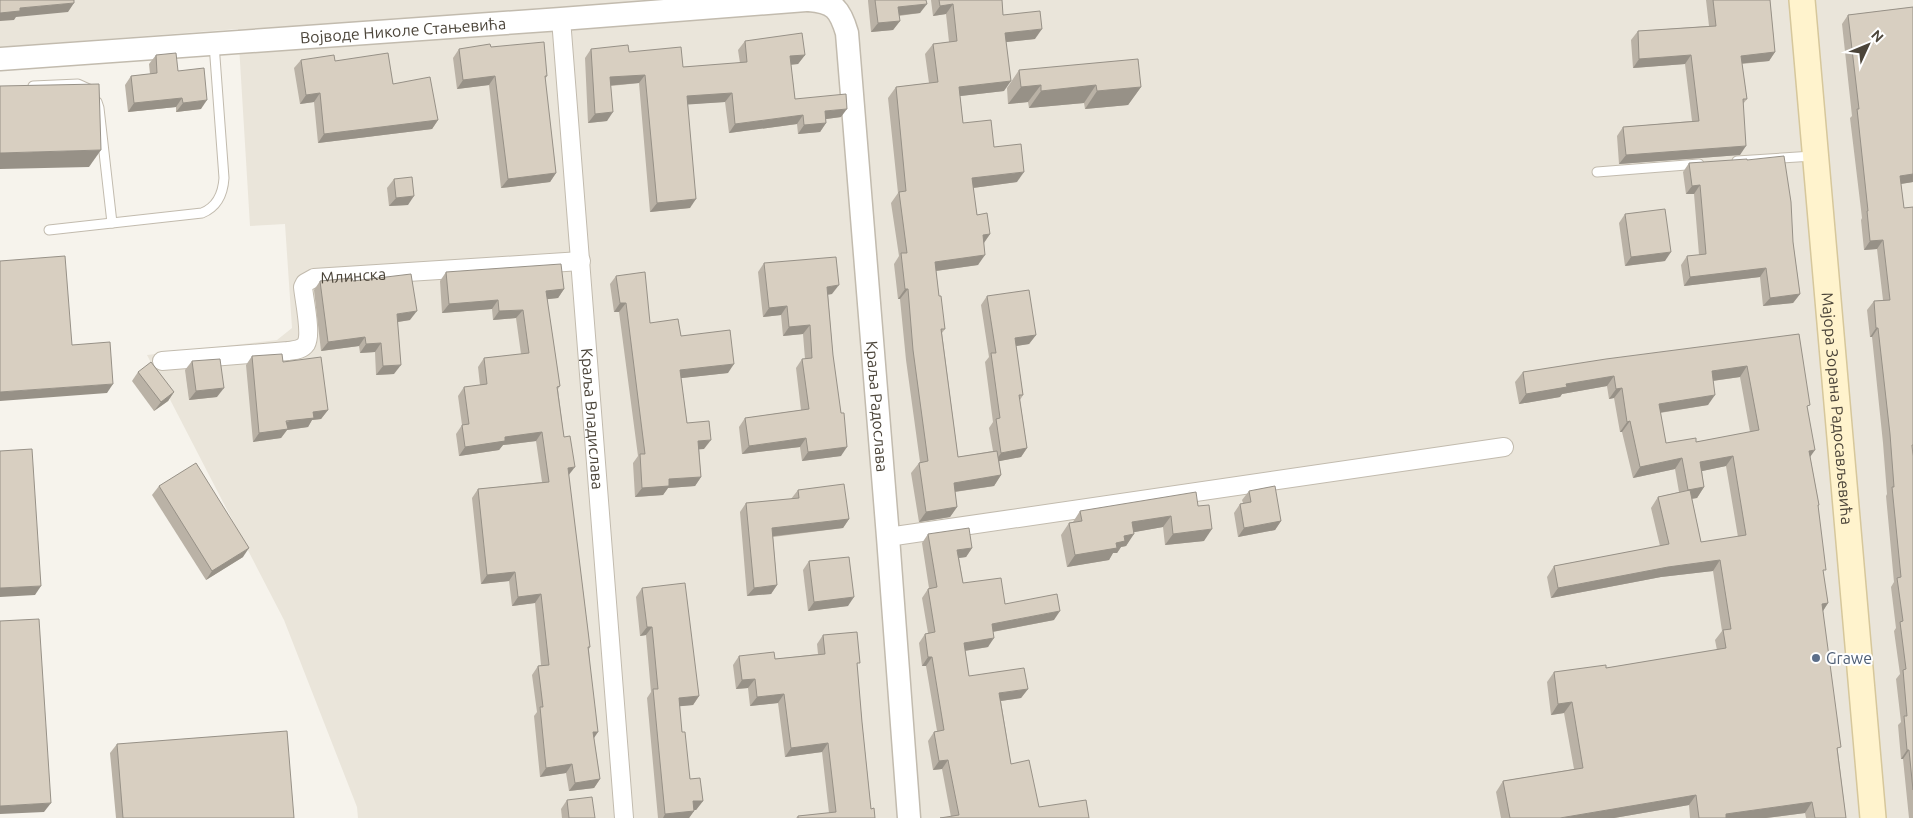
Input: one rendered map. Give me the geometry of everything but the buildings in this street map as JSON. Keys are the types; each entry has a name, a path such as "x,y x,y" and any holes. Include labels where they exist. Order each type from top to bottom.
{"main road":[{"name":"Мајора Зорана Радосављевића","path":"1802,0 1873,818"}],"street":[{"name":"Војводе Николе Стањевића","path":"0,59 807,0 834,3"},
{"name":"Краља Радослава","path":"834,3 842,16 847,33 909,818"},
{"name":"Краља Владислава","path":"561,19 624,818"},
{"name":"Млинска","path":"162,361 288,352 302,348 306,344 308,332 303,287 305,283 314,278 580,261"},
{"path":"888,537 1504,447"}],"lane":[{"path":"49,230 202,213 210,210 223,190 224,178 214,43"},
{"path":"26,87 78,84 92,91 99,108 112,223"},
{"path":"1731,161 1816,156"},
{"path":"1597,172 1712,163"}],"shaded area":[{"path":"0,0 1913,0 1913,818 358,818 357,807 284,620 147,355 277,340 292,328 285,224 250,226 238,29 0,47"}],"place":[{"name":"Grawe","path":"1816,658"}]}
